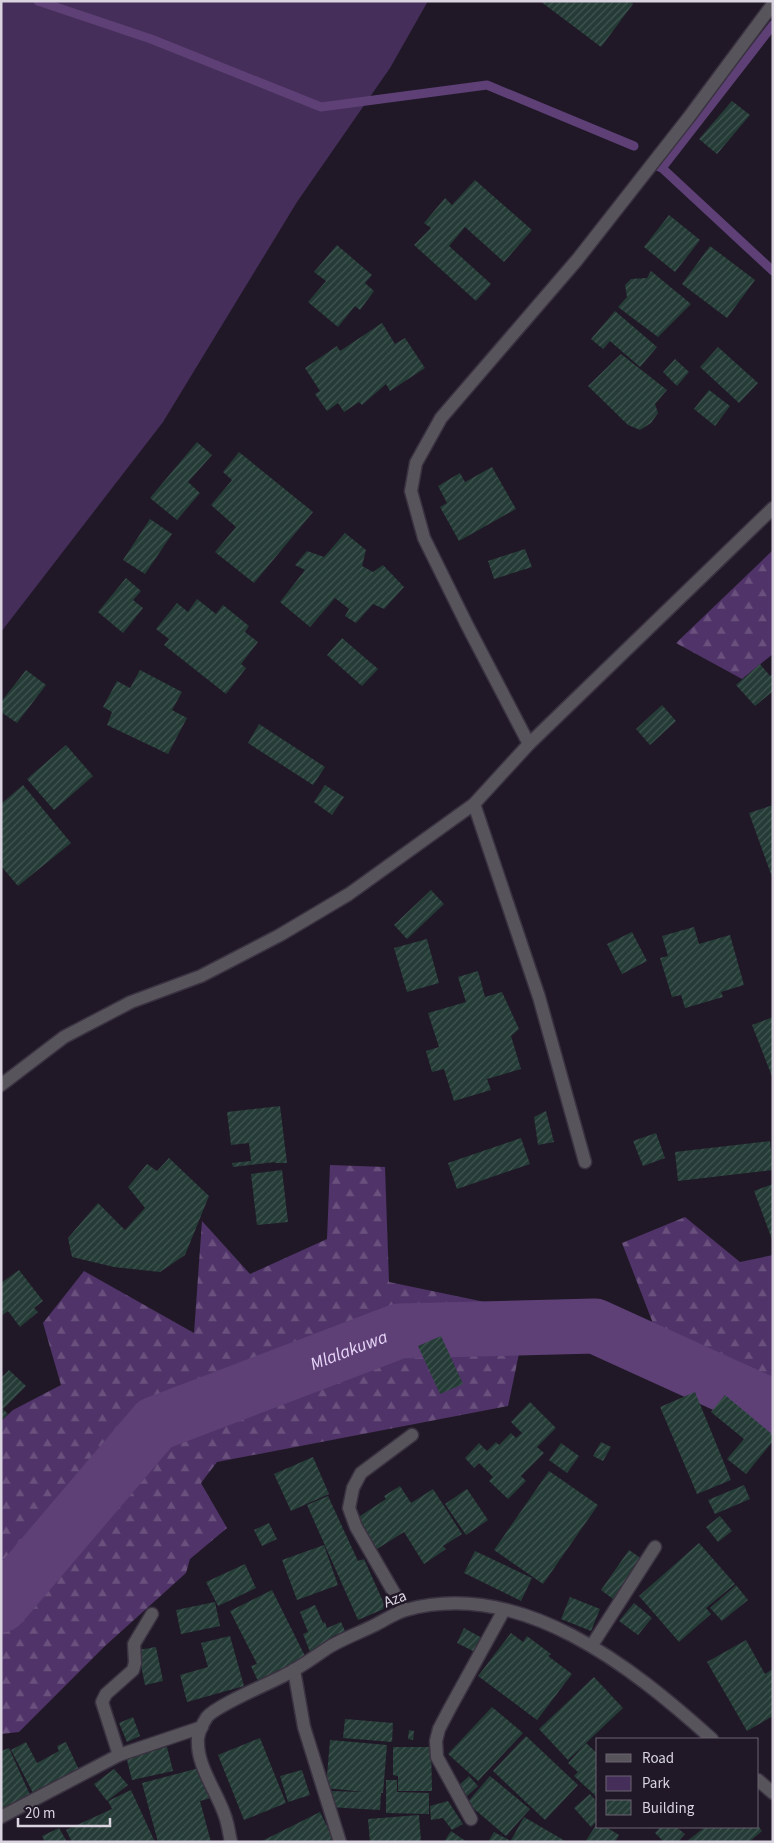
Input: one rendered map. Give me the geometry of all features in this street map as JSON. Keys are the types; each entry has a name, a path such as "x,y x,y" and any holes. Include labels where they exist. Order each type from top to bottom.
{"street":[{"path":"529,744 424,538 411,491 416,463 442,418 577,260 689,117 773,4"},
{"path":"1,1085 64,1037 131,1002 201,976 280,935 350,894 474,804 529,744 773,508"},
{"path":"474,804 540,997 585,1162"},
{"path":"404,1610 356,1527 349,1508 353,1488 361,1473 412,1435"},
{"path":"592,1645 655,1546"},
{"name":"Aza","path":"202,1727 207,1716 229,1702 294,1670 332,1646 404,1610 465,1602 504,1610 537,1620 592,1645 664,1697 711,1738"},
{"path":"471,1819 437,1757 436,1741 439,1729 504,1610"},
{"path":"119,1755 102,1702 106,1694 133,1670 135,1663 134,1644 152,1614"},
{"path":"294,1670 304,1726 340,1842"},
{"path":"1,1816 119,1755 202,1727"},
{"path":"202,1727 198,1738 202,1764 225,1816 231,1842"},
{"path":"759,1781 773,1793"}],"green space":[{"path":"1,1 428,1 390,68 297,202 163,422 1,632"},
{"path":"773,550 773,654 742,679 676,643"},
{"path":"330,1165 385,1167 389,1282 528,1311 508,1406 217,1462 201,1483 227,1528 190,1559 186,1573 105,1646 19,1732 1,1734 1,1421 13,1410 61,1385 43,1323 84,1271 194,1333 202,1221 250,1274 327,1239"},
{"path":"685,1217 740,1262 773,1255 773,1379 654,1326 622,1243"}],"building":[{"path":"540,1 630,1 633,4 601,47"},
{"path":"732,101 750,115 717,154 699,139"},
{"path":"475,180 532,230 504,262 465,227 449,246 491,284 476,301 414,245 431,228 424,223 445,198 452,205"},
{"path":"669,215 700,240 675,272 644,247"},
{"path":"337,245 372,275 365,283 374,291 360,310 355,306 338,327 308,302 326,281 314,272"},
{"path":"710,246 755,280 727,318 682,284"},
{"path":"651,271 691,304 658,337 618,307 627,297 625,285 631,279 647,278"},
{"path":"615,311 657,347 640,367 610,341 603,349 591,339"},
{"path":"382,323 395,344 405,338 425,368 390,391 386,384 362,405 359,402 344,412 338,403 327,411 315,394 320,391 305,368 337,346 340,351"},
{"path":"718,347 758,383 739,403 700,367"},
{"path":"621,354 667,390 655,404 658,413 651,423 640,430 628,425 588,386"},
{"path":"675,359 689,372 677,386 663,372"},
{"path":"709,390 730,406 715,426 694,409"},
{"path":"197,442 212,455 188,482 200,493 177,520 150,498"},
{"path":"239,452 313,512 254,583 215,552 236,527 211,505 232,480 223,472"},
{"path":"492,467 516,509 459,541 440,507 447,503 438,486 460,473 465,482"},
{"path":"150,519 172,534 145,574 123,560"},
{"path":"345,533 366,550 362,566 373,572 383,565 404,587 384,609 373,604 356,623 345,616 349,609 335,598 310,627 280,602 305,570 295,565 307,551 324,557"},
{"path":"525,549 532,567 494,579 488,561"},
{"path":"126,578 141,591 133,600 143,608 123,633 98,612"},
{"path":"197,599 216,614 223,605 249,626 245,632 258,642 241,664 246,668 226,694 164,645 169,639 156,629 177,603 188,612"},
{"path":"342,638 378,669 362,686 327,655"},
{"path":"760,664 770,676 773,674 773,691 755,706 736,685"},
{"path":"26,670 46,685 17,723 1,712 1,702"},
{"path":"140,670 182,692 172,710 187,718 168,754 107,725 112,712 103,707 117,681 130,688"},
{"path":"662,705 676,721 650,745 636,729"},
{"path":"259,724 325,767 313,785 248,743"},
{"path":"66,745 93,776 54,810 27,779"},
{"path":"23,785 71,843 18,886 1,866 1,804"},
{"path":"325,785 344,797 332,815 314,802"},
{"path":"773,805 773,877 772,877 749,813"},
{"path":"431,890 444,904 407,939 394,925"},
{"path":"694,927 699,944 730,935 744,985 721,992 723,997 685,1008 681,995 672,997 660,958 668,956 662,936"},
{"path":"632,932 647,961 622,974 607,944"},
{"path":"427,939 439,983 407,992 394,948"},
{"path":"478,971 485,997 502,992 519,1029 511,1036 521,1069 487,1079 491,1090 454,1101 444,1069 432,1072 426,1051 439,1047 428,1013 466,1002 458,977"},
{"path":"773,1017 773,1079 752,1025"},
{"path":"280,1106 287,1163 275,1162 233,1167 232,1163 251,1161 249,1143 231,1145 227,1112"},
{"path":"546,1111 554,1142 538,1145 534,1117"},
{"path":"656,1133 665,1158 643,1166 633,1141"},
{"path":"521,1138 530,1164 457,1189 448,1163"},
{"path":"770,1141 773,1170 678,1181 675,1152"},
{"path":"169,1158 209,1196 185,1255 160,1272 114,1267 72,1257 68,1238 98,1203 125,1230 145,1208 128,1187 147,1164 157,1171"},
{"path":"282,1170 288,1222 257,1225 251,1174"},
{"path":"773,1184 773,1242 754,1191"},
{"path":"19,1270 43,1301 34,1308 38,1312 20,1327 8,1311 1,1316 1,1283"},
{"path":"441,1336 463,1384 440,1394 418,1346"},
{"path":"9,1370 26,1386 3,1409 8,1414 1,1421 1,1378"},
{"path":"695,1392 731,1480 697,1494 660,1407"},
{"path":"725,1395 773,1435 773,1441 746,1474 727,1459 744,1439 711,1412"},
{"path":"530,1402 556,1428 537,1447 544,1453 521,1476 526,1481 508,1499 489,1481 493,1477 479,1463 474,1468 465,1458 479,1443 487,1451 496,1442 499,1445 511,1433 516,1438 522,1433 511,1422"},
{"path":"601,1442 611,1447 603,1461 593,1456"},
{"path":"561,1443 579,1456 567,1473 549,1460"},
{"path":"313,1457 329,1494 291,1511 274,1474"},
{"path":"549,1471 598,1505 543,1584 494,1550"},
{"path":"744,1485 750,1499 715,1514 708,1500"},
{"path":"400,1486 411,1503 433,1489 462,1534 443,1546 446,1549 424,1564 404,1532 377,1549 357,1518 386,1499 384,1496"},
{"path":"467,1489 488,1520 466,1535 445,1504"},
{"path":"328,1496 358,1561 364,1559 386,1608 358,1620 307,1505"},
{"path":"720,1516 732,1531 718,1542 706,1527"},
{"path":"269,1523 277,1539 262,1546 254,1530"},
{"path":"699,1543 735,1584 706,1608 711,1614 679,1642 639,1596"},
{"path":"324,1545 338,1585 297,1600 282,1560"},
{"path":"629,1550 642,1559 613,1599 601,1590"},
{"path":"475,1551 532,1578 521,1601 464,1573"},
{"path":"245,1564 256,1588 218,1606 206,1582"},
{"path":"736,1585 748,1600 722,1621 710,1608"},
{"path":"272,1590 306,1658 258,1681 251,1666 257,1664 230,1611"},
{"path":"570,1597 600,1609 591,1631 561,1619"},
{"path":"215,1602 220,1626 181,1634 176,1610"},
{"path":"634,1603 652,1618 638,1635 619,1621"},
{"path":"315,1605 327,1628 341,1622 345,1631 331,1637 334,1642 310,1652 303,1634 308,1632 300,1612"},
{"path":"464,1628 482,1638 475,1652 457,1643"},
{"path":"511,1633 523,1642 527,1636 551,1654 548,1656 572,1674 537,1720 478,1676"},
{"path":"230,1636 244,1686 187,1702 180,1675 208,1667 201,1643"},
{"path":"746,1640 765,1674 773,1669 773,1716 747,1731 707,1662"},
{"path":"156,1647 163,1681 145,1685 138,1650"},
{"path":"594,1677 623,1708 568,1760 539,1729"},
{"path":"492,1707 523,1733 478,1781 448,1754"},
{"path":"133,1717 140,1736 127,1742 119,1723"},
{"path":"345,1719 393,1723 392,1742 343,1738"},
{"path":"409,1730 414,1731 413,1740 408,1739"},
{"path":"526,1736 578,1785 545,1820 493,1771"},
{"path":"260,1738 286,1803 244,1820 218,1755"},
{"path":"330,1740 387,1745 380,1810 329,1807 330,1791 364,1792 326,1788"},
{"path":"26,1742 37,1763 59,1751 57,1746 66,1742 79,1770 33,1793 11,1750"},
{"path":"586,1743 596,1752 596,1796 574,1776 578,1772 568,1763"},
{"path":"167,1747 173,1771 132,1780 126,1756"},
{"path":"393,1747 431,1747 432,1791 398,1791 398,1776 393,1775"},
{"path":"9,1748 31,1797 1,1810 1,1751"},
{"path":"203,1767 211,1798 200,1801 211,1842 158,1842 142,1783"},
{"path":"114,1769 128,1785 107,1801 94,1784"},
{"path":"302,1770 310,1795 288,1802 280,1776"},
{"path":"469,1776 478,1786 466,1797 457,1787"},
{"path":"490,1776 530,1809 506,1836 467,1803"},
{"path":"386,1780 397,1780 397,1792 429,1793 429,1814 386,1813"},
{"path":"131,1790 155,1842 72,1842 66,1830 112,1809 108,1801"},
{"path":"590,1794 596,1801 596,1822 591,1827 574,1808"},
{"path":"448,1801 463,1824 452,1830 443,1818 431,1820 430,1806"},
{"path":"320,1812 335,1842 260,1842"},
{"path":"419,1815 421,1842 370,1842 368,1819"},
{"path":"524,1817 567,1842 510,1842"},
{"path":"596,1825 596,1828 608,1828 619,1835 615,1842 585,1842"},
{"path":"759,1827 762,1831 749,1842 686,1842 704,1828"},
{"path":"59,1828 67,1842 45,1842 42,1836"},
{"path":"659,1828 677,1828 685,1834 678,1842 664,1842 655,1833"},
{"path":"451,1831 467,1842 444,1842"},
{"path":"494,1832 509,1840 508,1842 488,1842"}],"waterway":[{"path":"38,1 151,39 321,107 487,85 634,146"},
{"path":"662,168 773,25"},
{"path":"657,166 662,168 773,271"},
{"name":"Mlalakuwa","path":"1,1605 155,1424 399,1331 595,1326 773,1407"}]}
